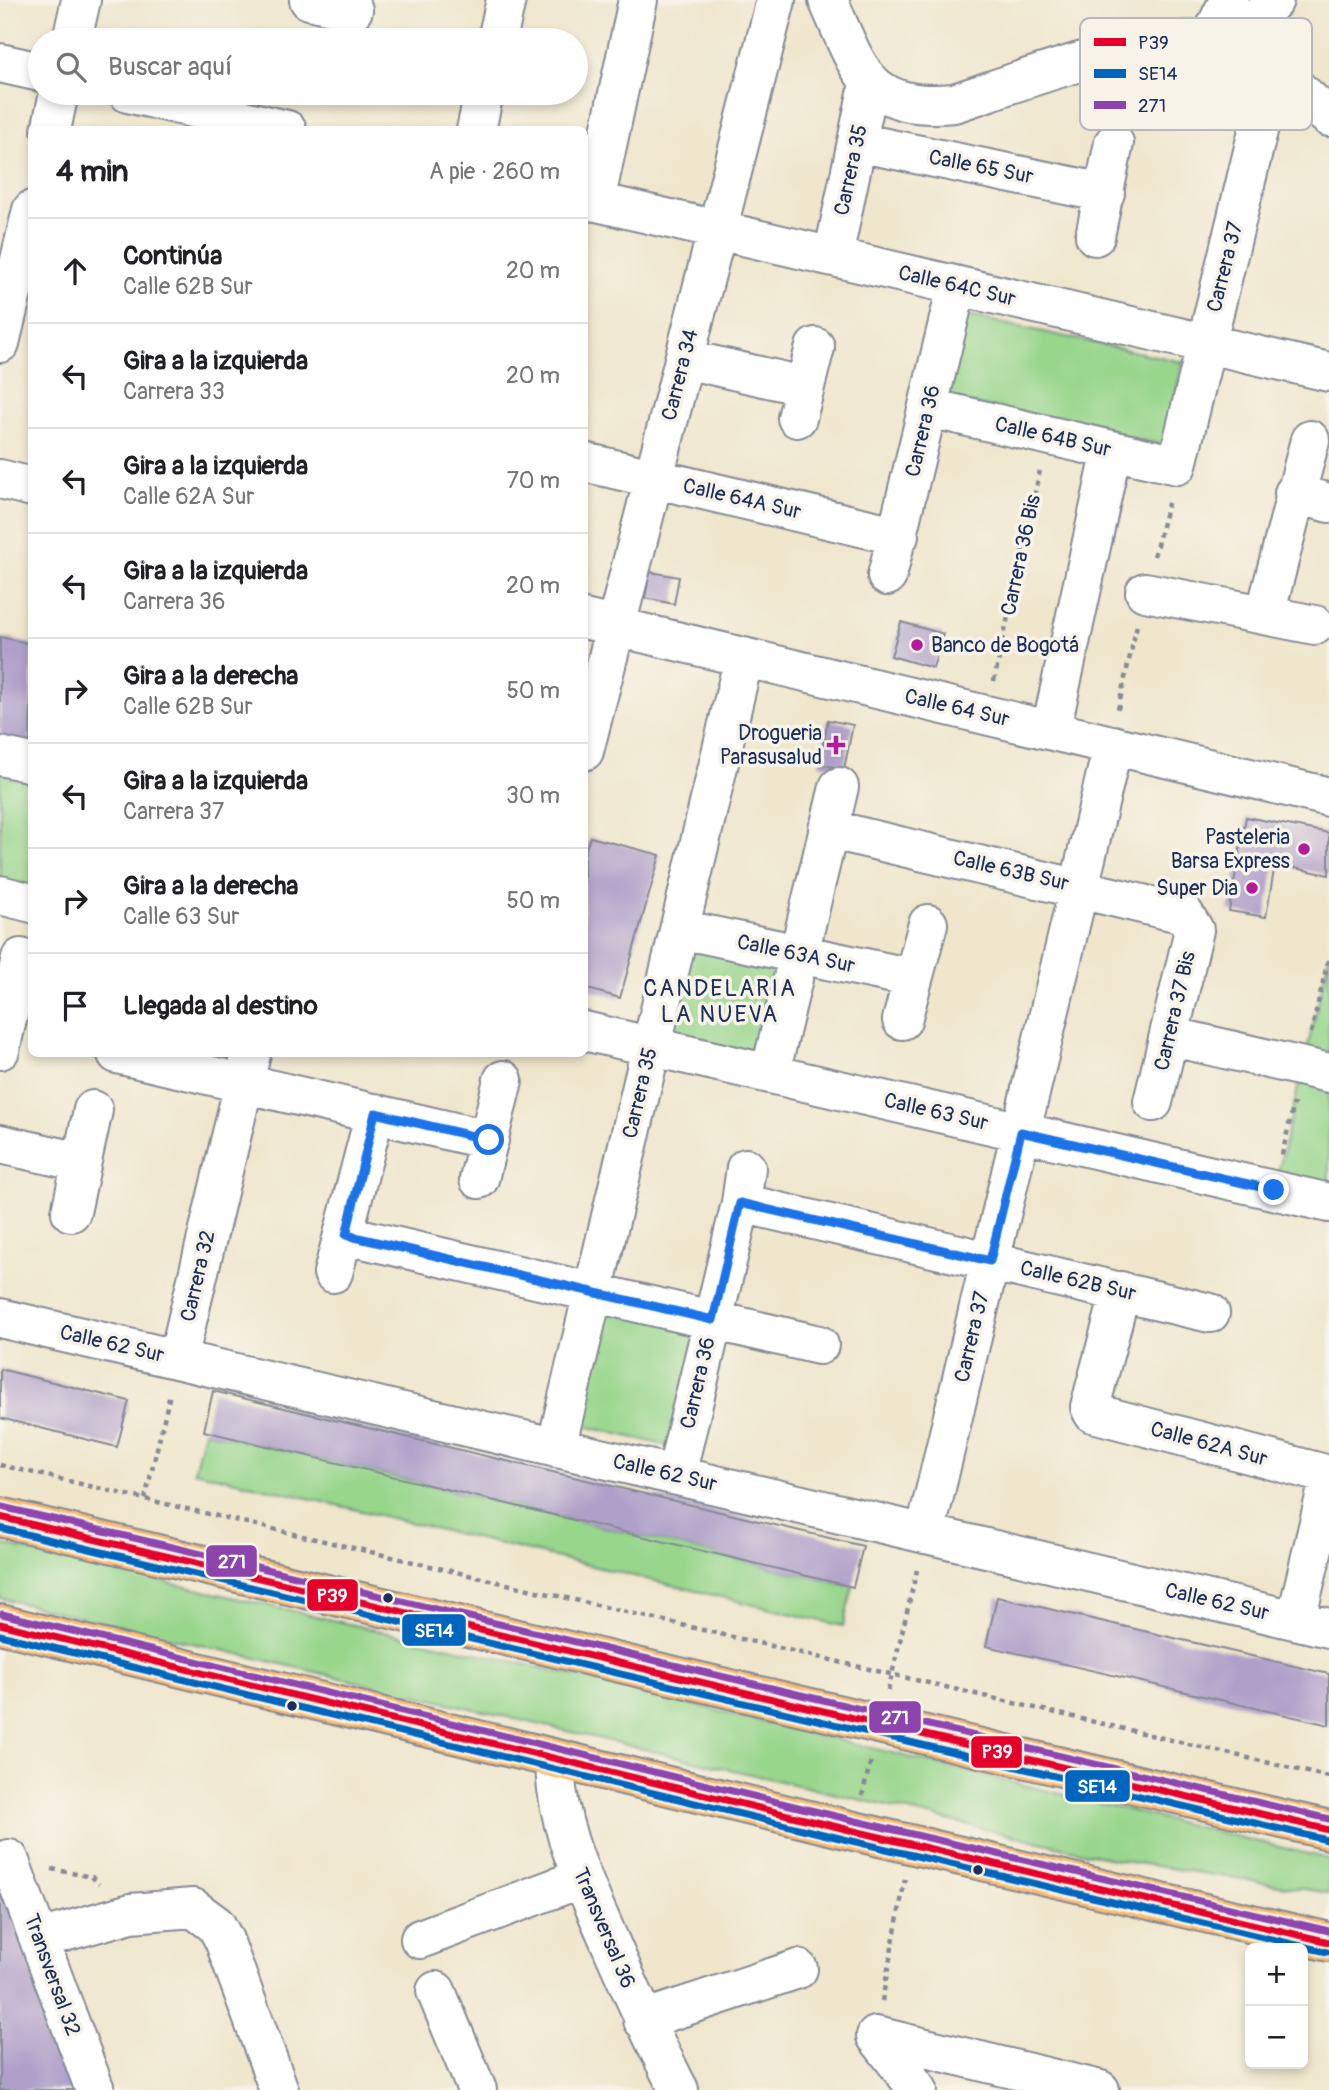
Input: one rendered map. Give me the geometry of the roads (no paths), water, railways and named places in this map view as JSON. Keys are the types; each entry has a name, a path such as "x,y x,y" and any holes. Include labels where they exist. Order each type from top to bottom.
{"main road":[{"path":"0,1517 1329,1830"},
{"path":"0,1624 854,1831 1329,1942"}],"street":[{"path":"75,28 81,0"},
{"path":"309,0 353,10"},
{"path":"500,28 506,0"},
{"path":"590,200 638,0"},
{"name":"Carrera 34","path":"588,717 599,623 654,478 776,0"},
{"path":"828,0 869,84 907,103 954,103 1080,64"},
{"path":"1226,18 1229,0"},
{"path":"1251,18 1274,0"},
{"path":"0,63 28,69"},
{"name":"Carrera 35","path":"833,257 869,84"},
{"path":"1312,102 1329,117"},
{"path":"52,126 56,105"},
{"path":"180,105 270,126"},
{"path":"477,126 481,105"},
{"name":"Carrera 37","path":"1177,465 1258,130"},
{"name":"Calle 65 Sur","path":"857,142 1105,192"},
{"path":"1094,236 1114,144"},
{"name":"Calle 64C Sur","path":"590,200 1329,372"},
{"path":"0,343 28,227"},
{"name":"Carrera 36","path":"887,576 899,536 957,286"},
{"path":"684,359 800,402 815,347"},
{"name":"Calle 64B Sur","path":"929,408 1177,465"},
{"path":"1265,615 1311,498 1310,440"},
{"path":"1051,730 1112,450"},
{"name":"Calle 64A Sur","path":"588,463 899,536"},
{"path":"1145,592 1315,625"},
{"name":"Calle 64 Sur","path":"599,623 1329,797"},
{"name":"Carrera 35","path":"556,1448 744,657"},
{"name":"Carrera 37","path":"925,1534 1113,745"},
{"path":"0,756 28,762"},
{"path":"770,1074 839,787"},
{"name":"Calle 63B Sur","path":"828,829 1080,887 1184,914 1191,921"},
{"name":"Carrera 37 Bis","path":"1153,1102 1194,930 1191,921"},
{"path":"902,1020 928,923"},
{"name":"Calle 63A Sur","path":"680,929 913,978"},
{"path":"12,1037 21,958"},
{"name":"Calle 63 Sur","path":"588,1032 1329,1203"},
{"path":"1169,1036 1329,1073"},
{"path":"145,1057 247,1068 375,1113 489,1140"},
{"name":"Carrera 32","path":"178,1359 247,1068"},
{"path":"479,1179 503,1080"},
{"path":"71,1212 93,1110"},
{"path":"333,1273 346,1235 375,1113"},
{"path":"0,1144 81,1162"},
{"name":"Carrera 36","path":"676,1475 743,1185"},
{"name":"Calle 62B Sur","path":"743,1185 990,1261 1210,1313"},
{"path":"346,1235 819,1345"},
{"name":"Calle 62A Sur","path":"1121,1291 1091,1410 1329,1478"},
{"name":"Calle 62 Sur","path":"0,1318 1312,1624"},
{"path":"1312,1624 1329,1478"},
{"name":"Transversal 36","path":"555,1759 560,1816 582,1878 643,2020 679,2090"},
{"name":"Transversal 32","path":"9,1859 95,2090"},
{"path":"420,1939 582,1878"},
{"path":"39,1939 131,1913 193,1908 216,1925 224,1940 279,2090"},
{"path":"643,2020 798,1969"},
{"path":"436,1991 477,2090"},
{"path":"918,2090 876,2036 1100,2090"}],"place":[{"name":"Banco de Bogotá","path":"917,645"},
{"name":"Drogueria Parasusalud","path":"836,745"},
{"name":"Pasteleria Barsa Express","path":"1304,849"},
{"name":"Super Dia","path":"1252,888"}],"district":[{"name":"CANDELARIA LA NUEVA","path":"720,1001"}]}
